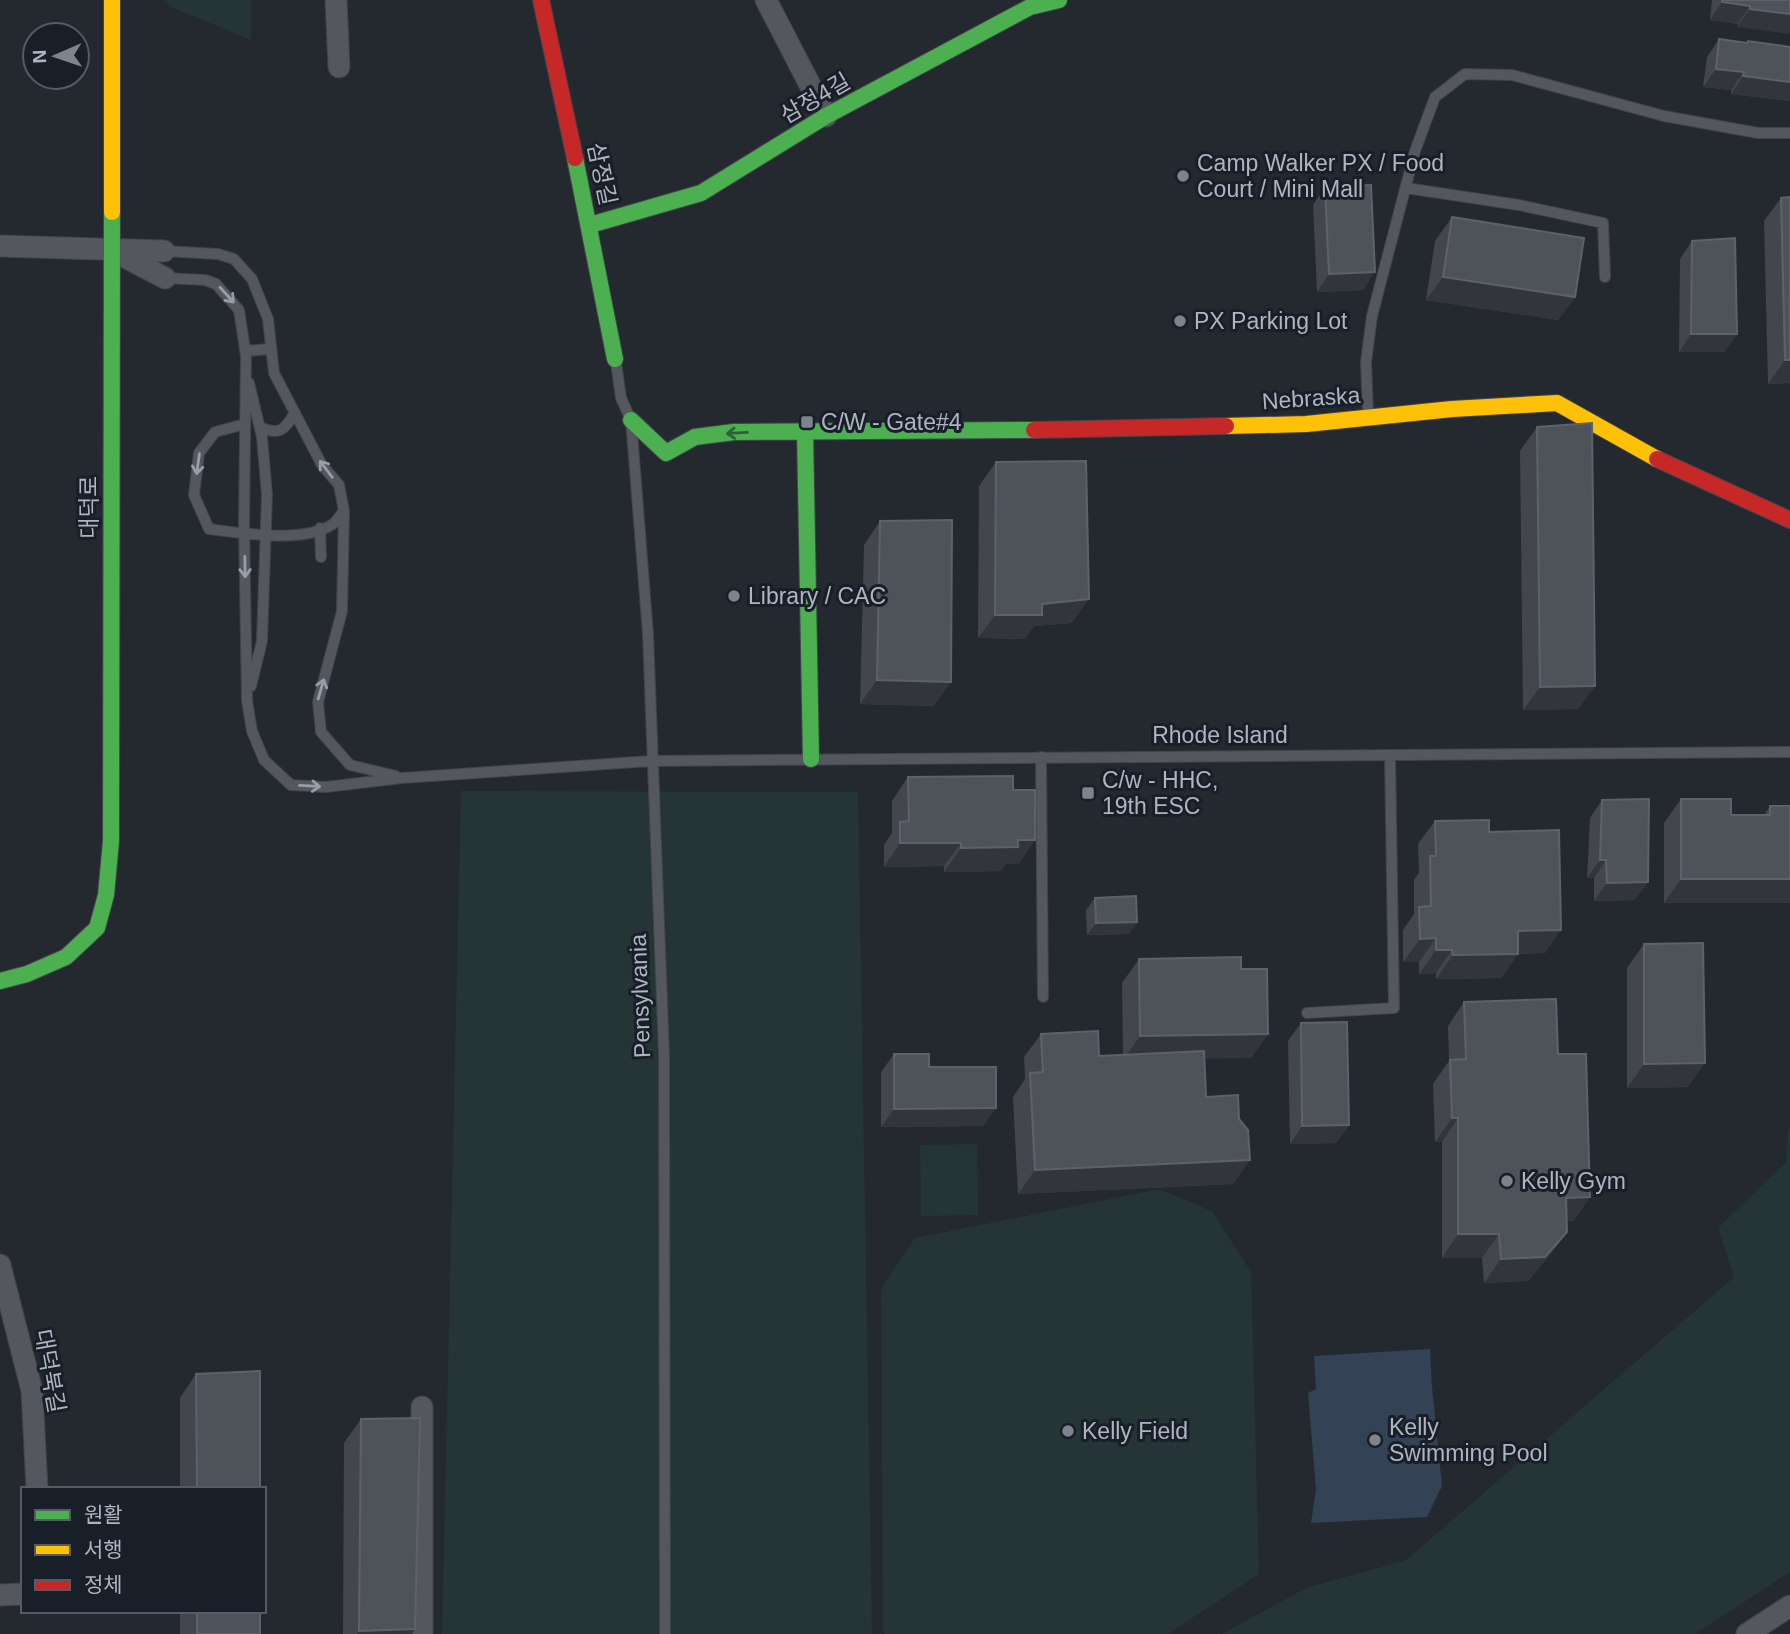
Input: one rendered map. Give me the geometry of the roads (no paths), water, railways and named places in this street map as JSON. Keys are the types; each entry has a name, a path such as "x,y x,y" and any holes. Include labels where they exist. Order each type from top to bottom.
{"street":[{"name":"대덕로","path":"0,981 27,974 66,957 97,928 106,895 111,841 113,0"},
{"path":"336,0 339,67"},
{"name":"삼정길","path":"541,0 590,225 615,359"},
{"path":"766,0 826,116"},
{"name":"삼정4길","path":"590,225 701,194 826,116 1028,3 1059,0"},
{"path":"0,246 164,251"},
{"path":"112,250 164,278"},
{"name":"Nebraska","path":"631,421 666,453 695,437 734,432 1009,431 1306,424 1452,409 1557,403 1669,466 1790,520"},
{"path":"805,431 811,759"},
{"name":"대덕북길","path":"0,1265 32,1391 37,1487"},
{"path":"422,1406 422,1634"},
{"path":"0,1595 21,1594"},
{"path":"1747,1634 1790,1606"}],"lane":[{"path":"1368,417 1366,362 1372,316 1415,151 1435,97 1465,74 1512,75 1664,116 1758,133 1790,133"},
{"path":"1406,188 1519,205 1603,223 1605,277"},
{"path":"164,251 218,254 234,259 252,279 268,319 274,373 322,465 339,485 344,511 342,611 318,702 321,732 350,765 402,778"},
{"path":"164,278 205,280 216,284 239,310 245,351 247,701"},
{"path":"245,351 270,349"},
{"name":"Pensylvania","path":"615,359 621,398 631,421 648,634 664,1054 665,1634"},
{"path":"245,367 260,427 267,495 262,641 247,701"},
{"path":"260,427 272,432 281,430 295,413"},
{"path":"245,424 215,432 199,453 194,495 209,529 266,537 310,532 332,524 344,511"},
{"path":"320,528 321,557"},
{"name":"Rhode Island","path":"247,701 252,731 264,760 291,785 326,787 402,778 651,761 1790,752"},
{"path":"1307,1013 1394,1008 1390,755"},
{"path":"1041,757 1043,997"}],"water":[{"name":"Kelly Swimming Pool","path":"1430,1349 1442,1486 1427,1517 1311,1523 1316,1489 1308,1393 1316,1389 1314,1356"}],"place":[{"name":"Camp Walker PX / Food Court / Mini Mall","path":"1183,176"},
{"name":"PX Parking Lot","path":"1180,321"},
{"name":"C/W - Gate#4","path":"807,422"},
{"name":"Library / CAC","path":"734,596"},
{"name":"C/w - HHC, 19th ESC","path":"1088,793"},
{"name":"Kelly Gym","path":"1507,1181"},
{"name":"Kelly Field","path":"1068,1431"},
{"name":"Kelly Swimming Pool","path":"1375,1440"}]}
